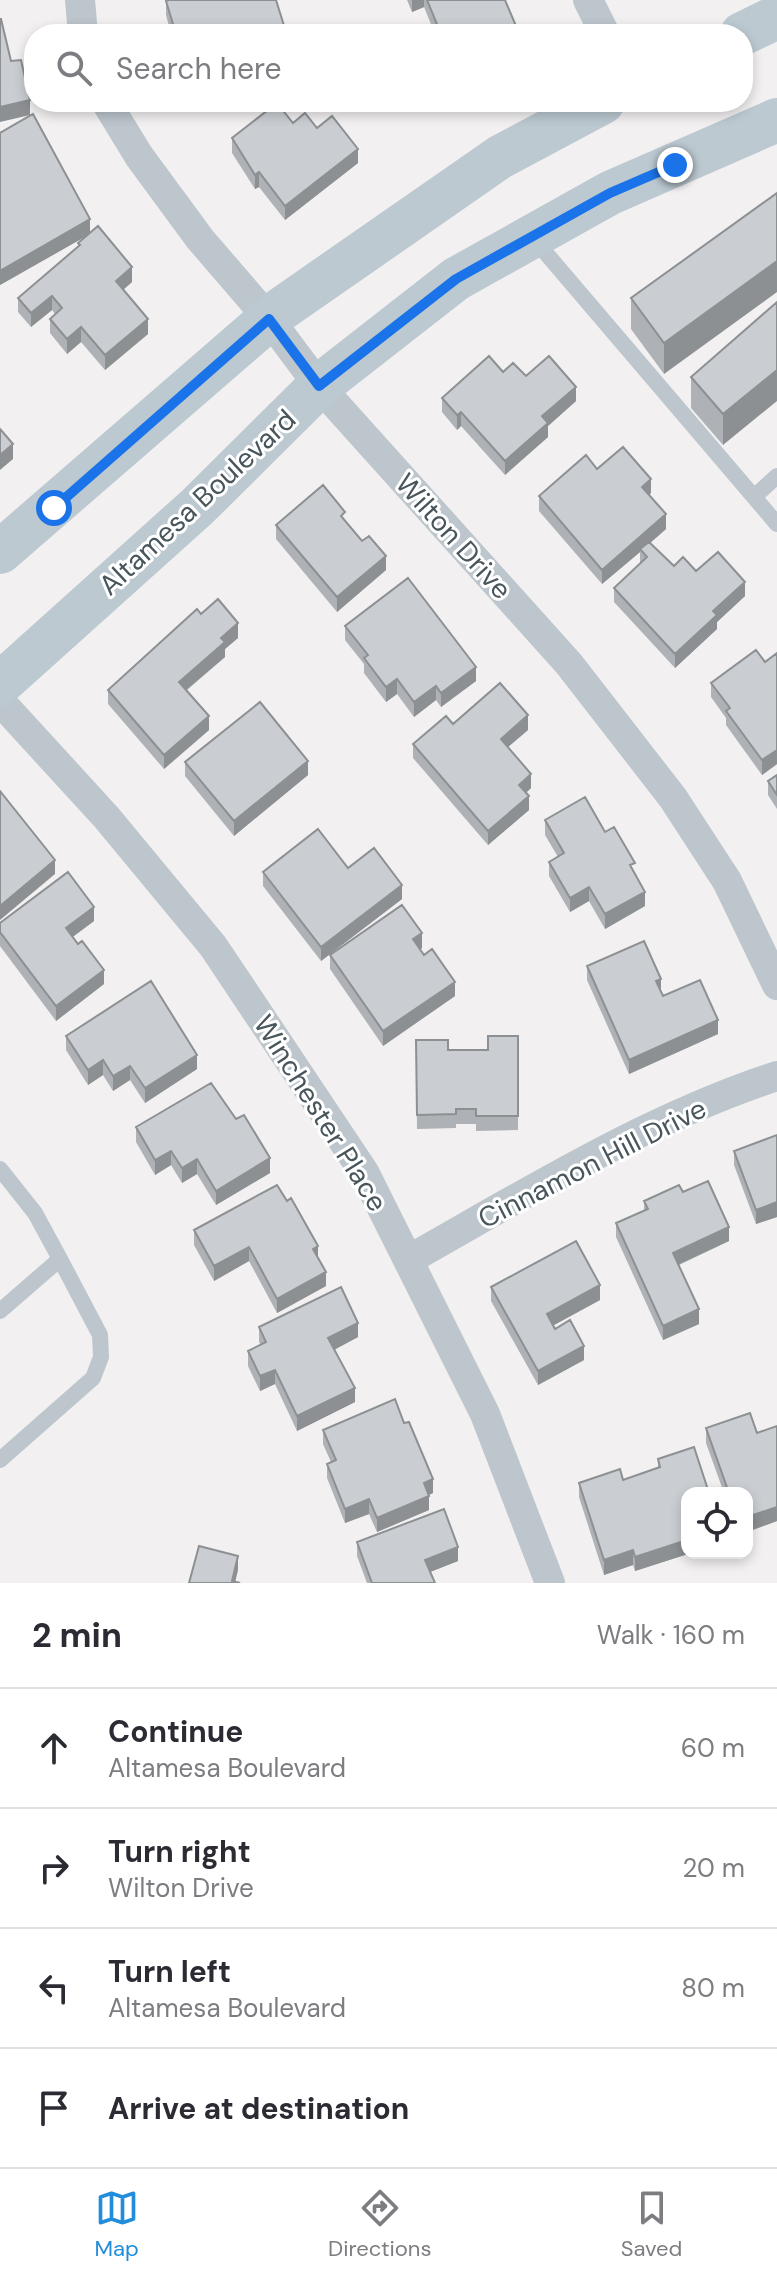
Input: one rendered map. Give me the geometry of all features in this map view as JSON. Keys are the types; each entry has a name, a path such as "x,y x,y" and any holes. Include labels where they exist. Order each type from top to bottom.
{"main road":[{"path":"753,29 777,17"},
{"path":"0,552 269,319 500,157 584,112"},
{"name":"Altamesa Boulevard","path":"0,684 197,507 319,386 456,279 610,193 776,124"}],"street":[{"path":"80,0 82,24"},
{"path":"588,0 600,24"},
{"name":"Wilton Drive","path":"112,112 139,156 200,239 269,319 319,386 569,664 673,798 727,881 777,985"},
{"name":"Winchester Place","path":"0,701 107,818 213,946 364,1172 485,1414 550,1583"},
{"name":"Cinnamon Hill Drive","path":"410,1259 533,1189 674,1118 777,1076"}],"lane":[{"path":"532,237 777,524"},
{"path":"754,497 777,476"},
{"path":"0,1169 35,1213 60,1259 100,1335 101,1357 93,1378 0,1460"},
{"path":"0,1311 60,1259"}],"building":[{"path":"276,0 284,24 173,24 166,1"},
{"path":"427,0 505,0 515,24 437,24"},
{"path":"1,19 11,61 21,60 24,101 0,107"},
{"path":"265,112 284,112 293,123 305,113 317,128 332,116 358,149 285,206 259,172 255,175 232,138"},
{"path":"33,114 90,219 0,271 0,133"},
{"path":"777,193 777,261 664,343 631,298"},
{"path":"98,226 132,267 116,281 148,319 105,355 81,327 67,339 50,319 62,308 52,296 31,313 18,298"},
{"path":"777,302 777,370 723,414 691,377"},
{"path":"489,356 503,372 513,363 526,376 549,356 576,387 542,416 548,423 505,461 461,412 457,415 442,398"},
{"path":"0,429 13,444 0,455"},
{"path":"623,447 651,479 642,487 666,514 602,570 539,496 586,455 597,469"},
{"path":"323,485 345,512 341,516 362,541 369,536 386,556 337,597 276,525"},
{"path":"649,542 674,566 683,557 696,571 718,552 745,582 713,611 717,615 675,654 614,588 647,557 640,549"},
{"path":"408,578 476,667 441,693 436,686 414,702 397,679 386,687 364,658 368,655 345,626"},
{"path":"218,599 238,623 221,638 225,642 179,682 209,716 164,755 108,690 197,609 201,614"},
{"path":"756,650 765,662 777,653 777,750 762,760 726,711 730,708 711,683"},
{"path":"500,683 528,715 501,739 531,774 519,785 529,796 488,831 413,744 446,716 453,724"},
{"path":"260,702 308,761 234,821 185,762"},
{"path":"777,775 777,795 768,781"},
{"path":"0,791 55,860 0,906"},
{"path":"585,797 605,832 614,827 635,863 630,865 645,892 605,914 589,887 570,898 549,862 564,853 545,820"},
{"path":"318,829 348,868 374,848 402,885 321,947 263,872"},
{"path":"68,872 94,907 66,928 78,944 82,941 104,970 56,1006 0,932 0,923"},
{"path":"402,905 422,933 413,939 424,955 432,949 455,982 383,1031 330,955"},
{"path":"644,941 661,979 656,981 663,996 700,980 718,1020 629,1060 587,966"},
{"path":"151,981 197,1055 145,1088 130,1066 113,1076 103,1060 88,1070 66,1036"},
{"path":"488,1036 518,1036 518,1116 476,1116 476,1109 456,1109 456,1114 417,1115 416,1040 448,1040 448,1050 488,1050"},
{"path":"211,1083 236,1119 244,1115 270,1158 216,1191 197,1159 182,1168 171,1151 155,1160 136,1127"},
{"path":"777,1135 777,1202 756,1210 734,1151"},
{"path":"708,1181 729,1227 673,1253 699,1309 663,1326 616,1223 648,1209 644,1201 679,1185 683,1192"},
{"path":"277,1185 287,1201 291,1198 318,1246 313,1249 326,1272 277,1299 249,1247 214,1266 194,1230"},
{"path":"576,1241 600,1285 547,1314 555,1329 570,1320 584,1346 538,1371 491,1287"},
{"path":"341,1287 358,1323 328,1338 355,1388 297,1416 275,1370 260,1376 248,1351 266,1342 259,1327"},
{"path":"395,1399 404,1423 409,1422 433,1479 424,1483 429,1496 377,1518 369,1499 345,1509 327,1464 336,1460 323,1430"},
{"path":"750,1413 757,1433 777,1426 777,1507 753,1515 753,1487 727,1487 706,1428"},
{"path":"694,1447 707,1487 681,1487 681,1542 635,1557 633,1550 604,1560 579,1483 620,1469 623,1480 660,1467 658,1459"},
{"path":"444,1509 458,1547 425,1560 435,1583 372,1583 357,1542"},
{"path":"199,1546 238,1556 232,1581 240,1583 189,1583"}],"route":[{"path":"54,508 269,319 319,386 456,279 610,193 675,165"}]}
